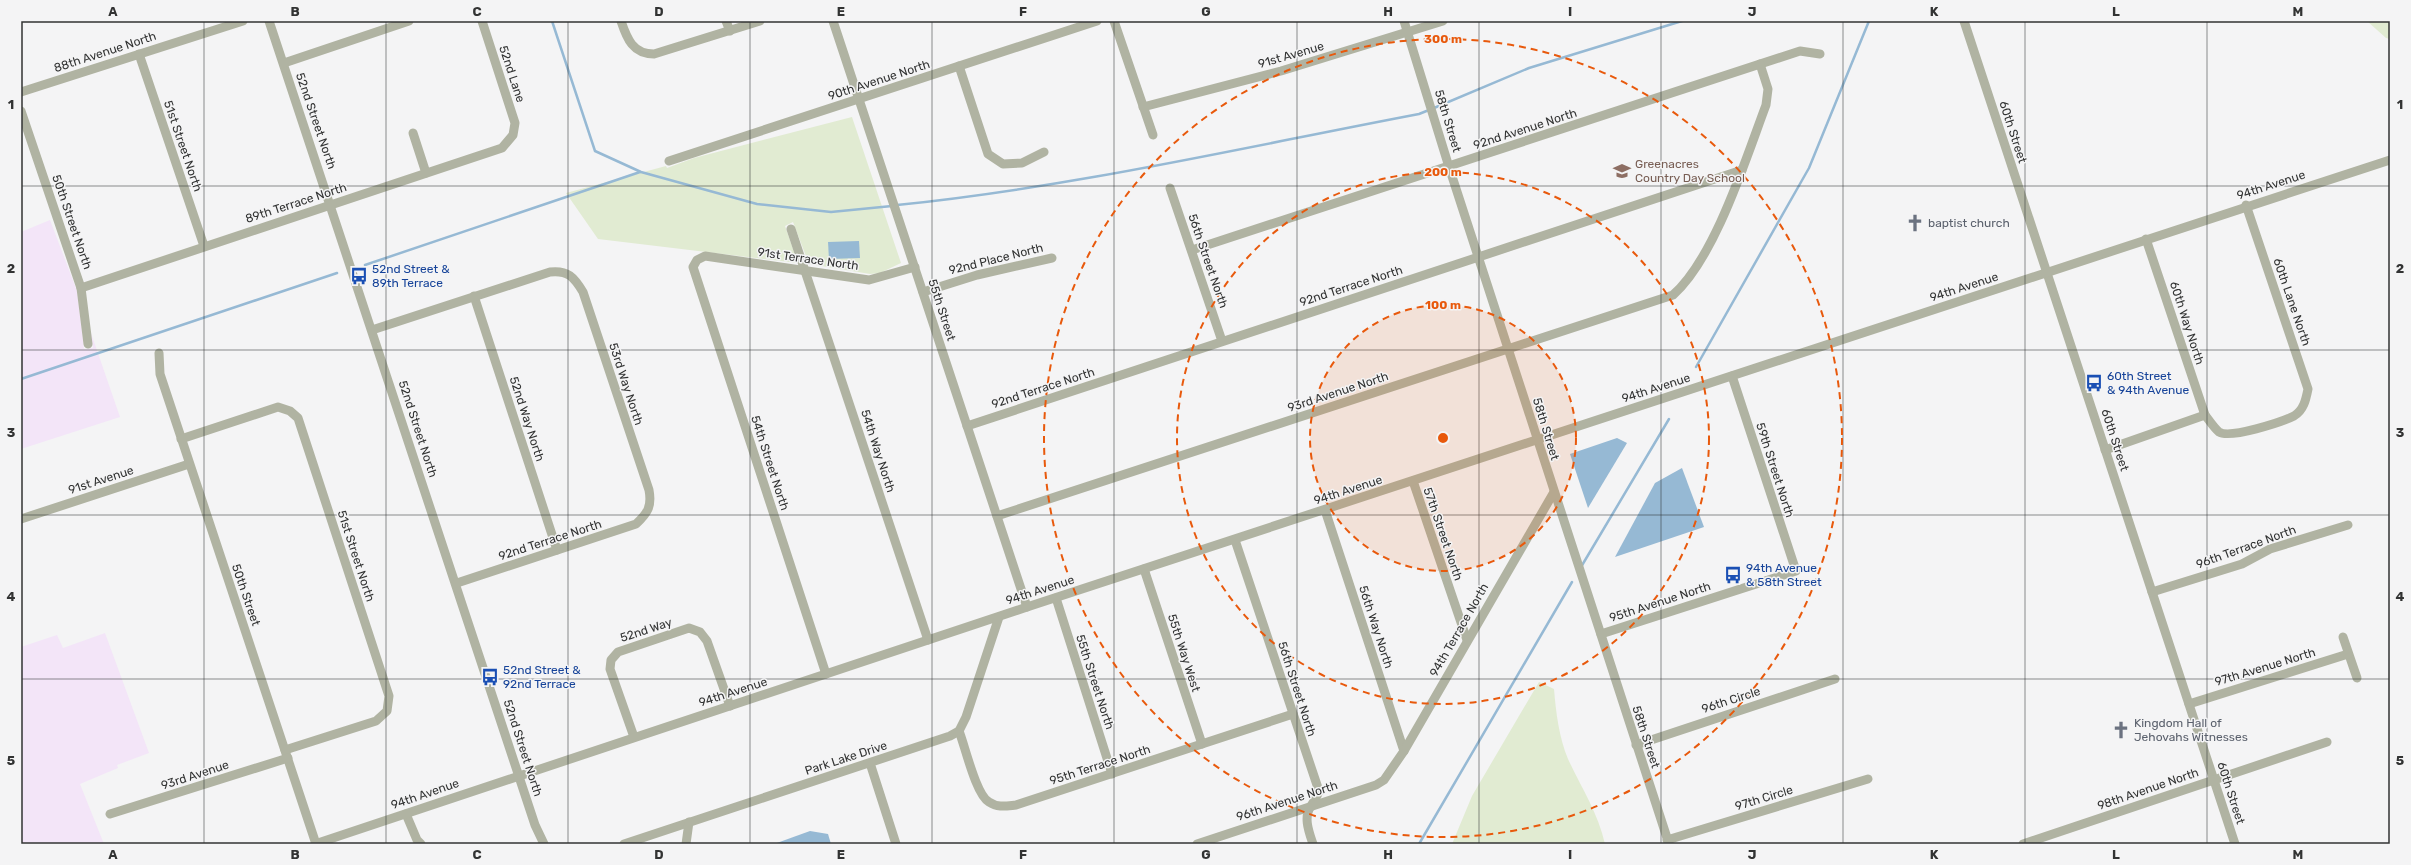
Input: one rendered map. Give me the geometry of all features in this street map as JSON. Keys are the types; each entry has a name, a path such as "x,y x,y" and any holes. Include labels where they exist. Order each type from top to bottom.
{"street":[{"name":"88th Avenue North","path":"21,92 243,21"},
{"name":"52nd Street North","path":"269,21 457,584 519,775 544,844"},
{"path":"284,63 410,21"},
{"name":"52nd Lane","path":"482,21 515,123 513,134"},
{"path":"621,21 626,37 633,48 645,54 654,54 760,21"},
{"path":"726,21 730,31"},
{"name":"55th Street","path":"833,21 861,99 1027,607"},
{"name":"90th Avenue North","path":"669,161 1097,21"},
{"path":"1114,21 1152,135"},
{"name":"58th Street","path":"1404,21 1449,167 1509,348 1537,441 1668,842"},
{"name":"91st Avenue","path":"1143,107 1281,71 1443,21"},
{"name":"60th Street","path":"1964,21 2235,844"},
{"name":"92nd Avenue North","path":"1192,250 1800,51 1820,54"},
{"name":"51st Street North","path":"139,54 204,246"},
{"path":"1742,170 1766,105 1768,89 1760,64"},
{"path":"959,66 988,154 1003,164 1022,163 1044,152"},
{"name":"50th Street North","path":"21,111 81,288 88,344"},
{"path":"413,133 426,173"},
{"name":"89th Terrace North","path":"81,288 502,148 513,134"},
{"name":"94th Avenue","path":"315,844 519,775 1027,607 1537,441 2246,205 2390,160"},
{"name":"92nd Terrace North","path":"968,426 1742,170"},
{"name":"93rd Avenue North","path":"997,516 1673,295 1683,286 1713,236 1742,170"},
{"name":"56th Street North","path":"1170,188 1222,341"},
{"name":"60th Lane North","path":"2205,415 2219,432 2230,434 2294,416 2304,406 2308,389 2246,205"},
{"name":"54th Way North","path":"791,229 928,640"},
{"name":"60th Way North","path":"2146,239 2205,415"},
{"name":"91st Terrace North","path":"697,260 705,256 869,280 915,267"},
{"name":"92nd Place North","path":"923,292 977,275 1052,258"},
{"name":"54th Street North","path":"697,260 693,267 826,674"},
{"name":"53rd Way North","path":"474,296 550,272 562,271 575,278 583,292 649,490 651,501 648,514"},
{"path":"372,330 474,296"},
{"name":"52nd Way North","path":"474,296 557,550"},
{"name":"50th Street","path":"159,353 160,374 287,754 315,844"},
{"name":"59th Street North","path":"1732,376 1796,571"},
{"name":"51st Street North","path":"181,439 278,407 290,411 298,418 387,688 389,696 387,711"},
{"path":"2105,450 2205,415"},
{"name":"91st Avenue","path":"21,519 189,464"},
{"name":"57th Street North","path":"1413,481 1467,640"},
{"name":"94th Terrace North","path":"1384,780 1404,751 1554,492"},
{"name":"56th Way North","path":"1325,510 1404,751"},
{"name":"92nd Terrace North","path":"457,584 636,524 648,514"},
{"name":"96th Terrace North","path":"2152,592 2242,564 2270,549 2348,525"},
{"name":"56th Street North","path":"1234,540 1319,791 1317,798 1310,807 1307,819 1313,844"},
{"name":"55th Way West","path":"1144,569 1202,744"},
{"name":"95th Avenue North","path":"1601,634 1796,571"},
{"name":"55th Street North","path":"1056,598 1112,774"},
{"path":"959,731 966,717 998,617"},
{"name":"52nd Way","path":"634,737 610,669 611,660 618,652 689,628 700,632 707,641 730,706"},
{"path":"2343,637 2357,678"},
{"name":"97th Avenue North","path":"2189,704 2348,654"},
{"name":"96th Circle","path":"1636,745 1835,679"},
{"name":"93rd Avenue","path":"110,814 287,754 376,721 387,711"},
{"name":"95th Terrace North","path":"959,731 981,792 988,802 1000,807 1016,805 1293,714"},
{"name":"Park Lake Drive","path":"624,844 870,763 950,736 959,731"},
{"name":"98th Avenue North","path":"2023,844 2327,742"},
{"path":"870,763 896,844"},
{"name":"97th Circle","path":"1668,842 1868,779"},
{"name":"96th Avenue North","path":"1197,844 1376,785 1384,780"},
{"path":"406,814 417,840 421,844"},
{"path":"686,844 689,822"}],"shaded area":[{"path":"50,220 77,291 84,349 93,348 91,333 120,417 21,449 21,232"},
{"path":"105,633 149,753 117,765 118,768 80,784 104,844 21,844 21,647 57,635 63,648"}],"green space":[{"path":"2367,21 2390,21 2390,39 2386,38"},
{"path":"852,117 901,263 880,273 870,274 809,264 793,222 785,226 798,263 598,239 566,193 666,166 667,168 694,158"},
{"path":"1539,682 1554,689 1558,725 1562,742 1568,759 1594,811 1605,844 1452,844 1472,796"}],"water":[{"path":"859,241 860,258 829,259 828,242"},
{"path":"1617,438 1627,443 1588,508 1570,454"},
{"path":"1682,468 1704,527 1615,557 1655,483"},
{"path":"810,831 828,834 831,844 774,844"}],"waterway":[{"path":"552,21 595,151 641,172 757,204 831,212 892,206"},
{"path":"1434,108 1529,68 1682,21"},
{"path":"1696,367 1809,168 1869,21"},
{"path":"897,205 1028,188 1094,177 1224,153 1419,114 1429,110"},
{"path":"365,265 640,172"},
{"path":"21,379 337,273"},
{"path":"1581,567 1669,419"},
{"path":"1419,844 1572,582"}],"place":[{"name":"Greenacres Country Day School","path":"1622,171"},
{"name":"baptist church","path":"1915,223"},
{"name":"52nd Street & 89th Terrace","path":"359,276"},
{"name":"60th Street & 94th Avenue","path":"2094,383"},
{"name":"94th Avenue & 58th Street","path":"1733,575"},
{"name":"52nd Street & 92nd Terrace","path":"490,677"},
{"name":"Kingdom Hall of Jehovahs Witnesses","path":"2121,730"}]}
